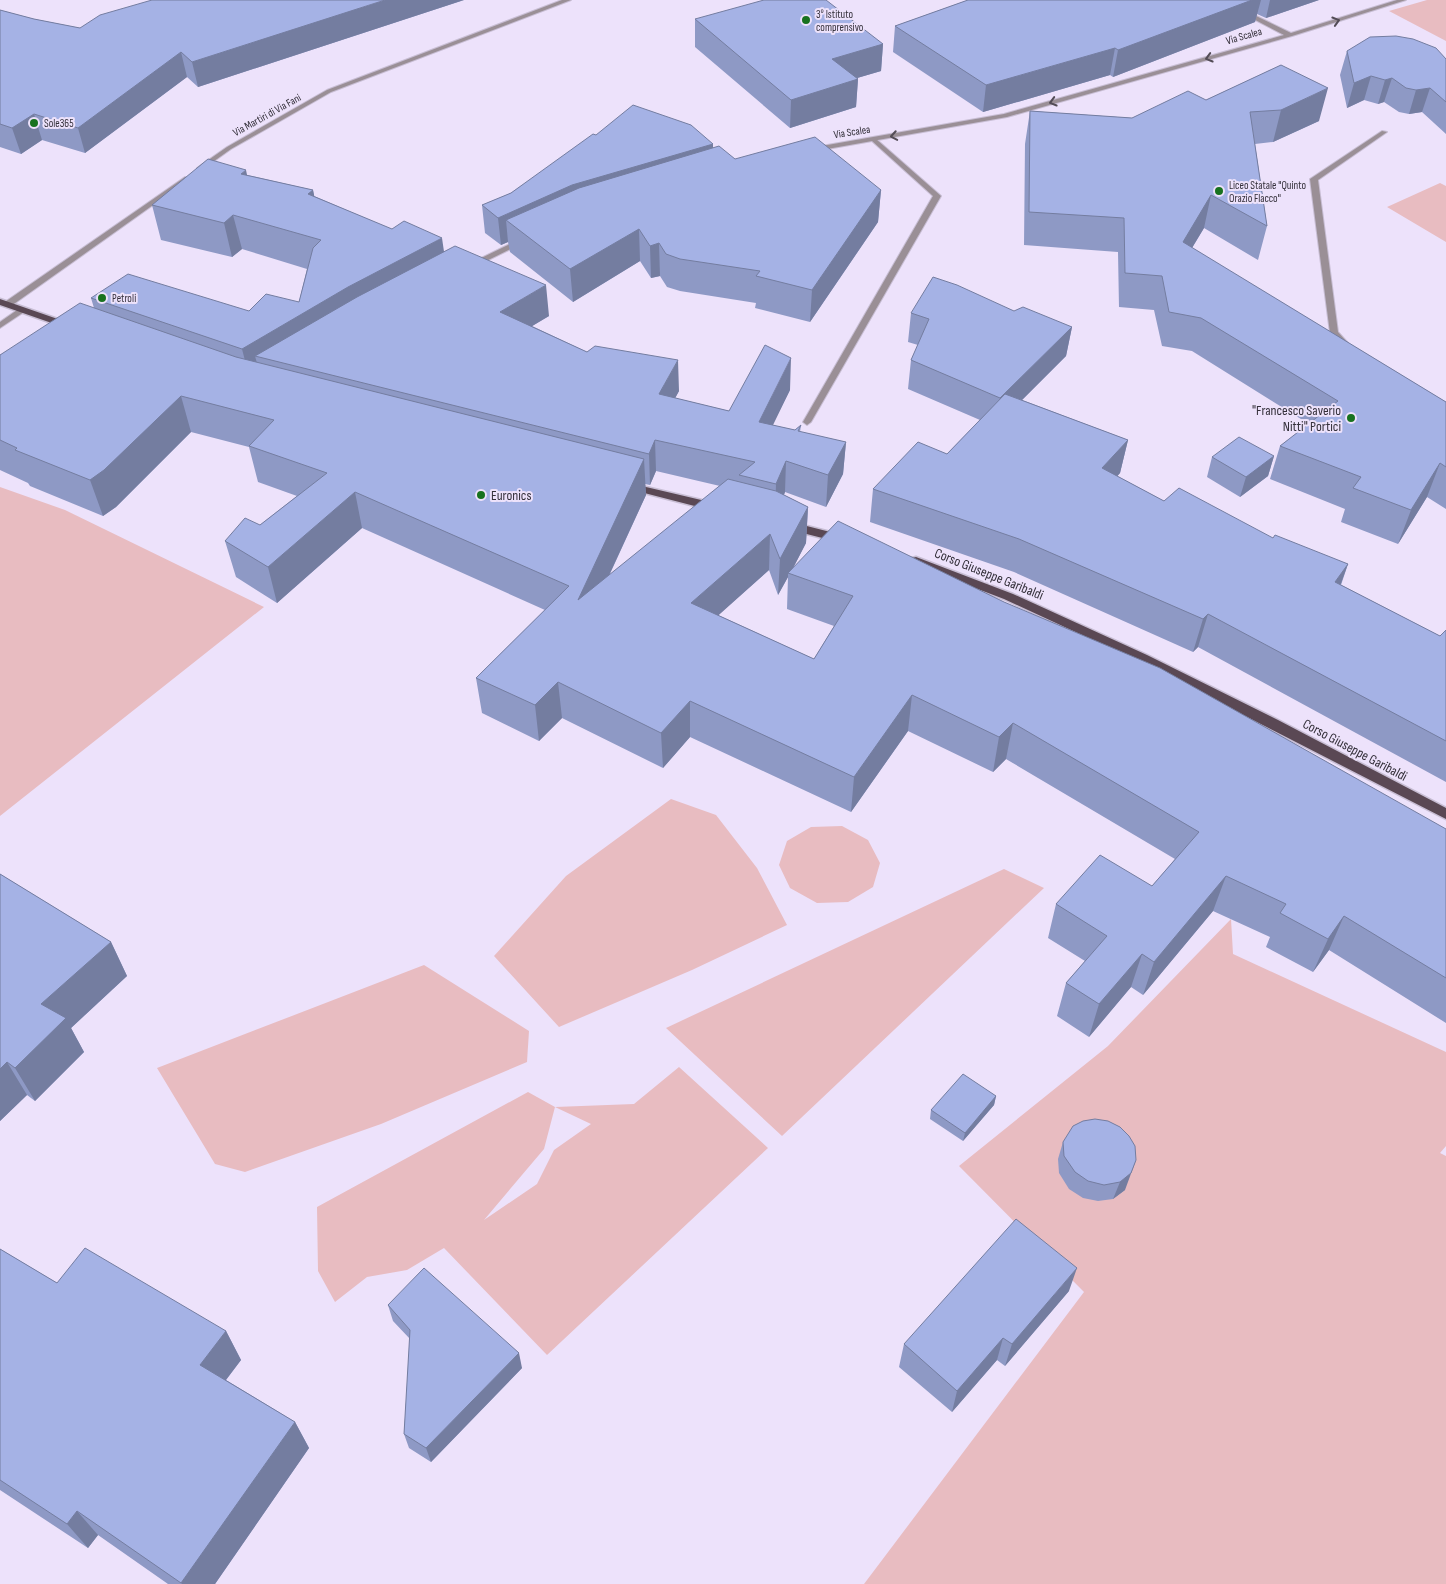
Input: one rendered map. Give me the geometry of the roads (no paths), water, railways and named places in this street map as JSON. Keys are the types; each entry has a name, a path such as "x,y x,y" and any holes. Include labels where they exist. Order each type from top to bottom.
{"main road":[{"path":"4,303 80,329"},
{"path":"614,482 721,508"},
{"path":"778,523 856,542"},
{"name":"Corso Giuseppe Garibaldi","path":"908,558 1003,592 1132,652 1237,704 1446,814"}],"street":[{"name":"Via Martiri di Via Fani","path":"4,303 229,148 329,92 568,0"},
{"name":"Via Scalea","path":"808,151 1005,116 1290,35 1402,0"},
{"path":"1237,9 1290,35"},
{"path":"1348,346 1334,333 1314,179 1384,132"},
{"path":"807,422 938,196 874,140"},
{"path":"462,269 524,240"},
{"path":"0,326 23,310"}],"place":[{"name":"3° Istituto comprensivo","path":"806,20"},
{"name":"Sole365","path":"34,123"},
{"name":"Liceo Statale \"Quinto Orazio Flacco\"","path":"1219,191"},
{"name":"Petroli","path":"102,298"},
{"name":"\"Francesco Saverio Nitti\" Portici","path":"1351,418"},
{"name":"Euronics","path":"481,495"}]}
